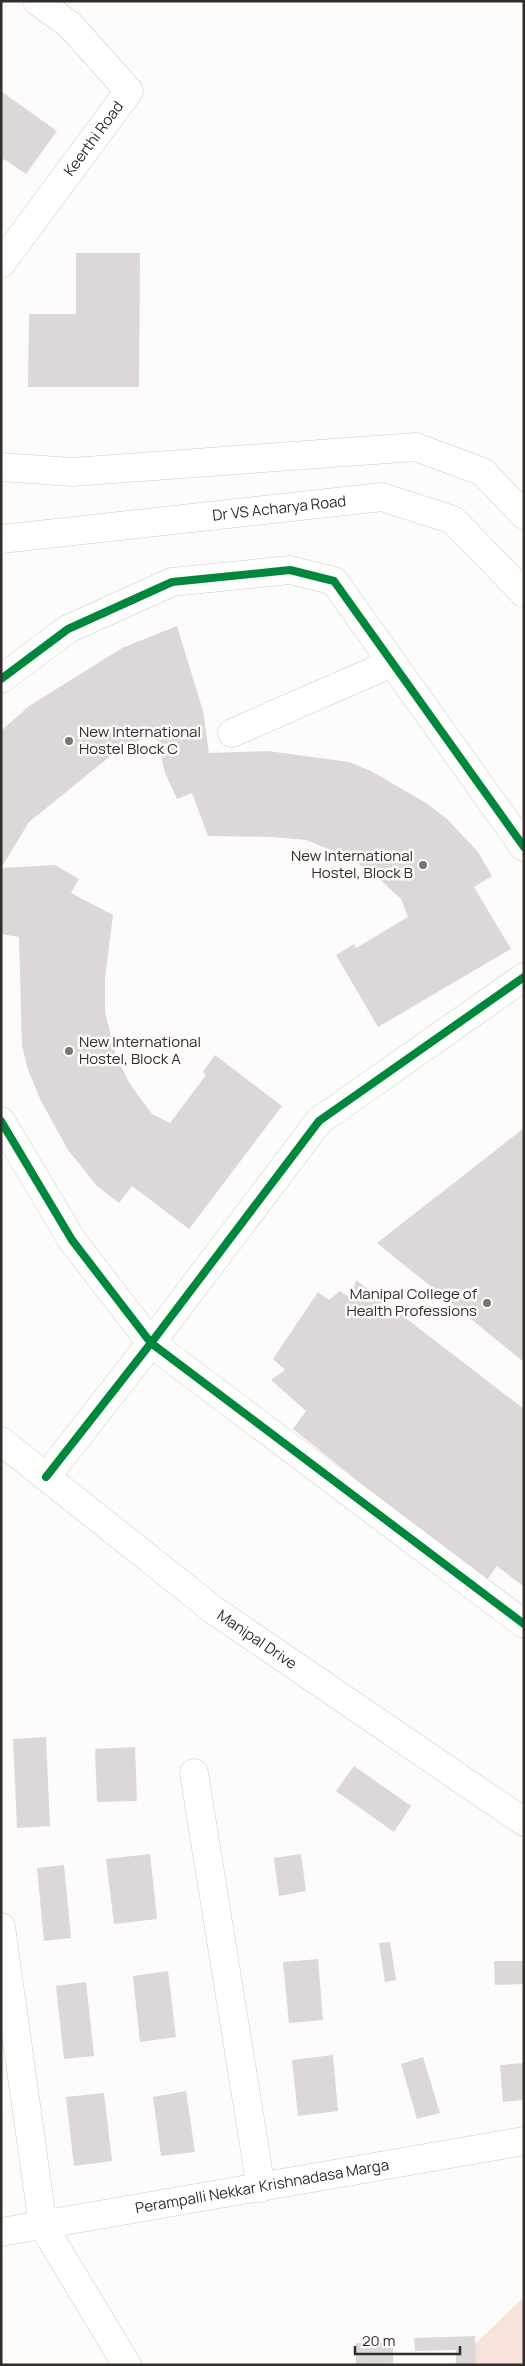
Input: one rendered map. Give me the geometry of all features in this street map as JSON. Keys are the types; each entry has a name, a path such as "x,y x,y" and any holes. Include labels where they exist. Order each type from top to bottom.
{"street":[{"name":"Keerthi Road","path":"1,264 129,91 70,25 37,1"},
{"path":"1,467 72,472 416,446 483,472 524,515"},
{"name":"Dr VS Acharya Road","path":"1,538 382,496 453,520 524,593"},
{"path":"1,678 68,629 172,582 290,570 334,581 524,847"},
{"path":"232,733 392,662"},
{"path":"46,1476 152,1343 319,1121 524,977"},
{"path":"1,1121 72,1240 152,1343 524,1624"},
{"name":"Manipal Drive","path":"1,1441 215,1610 524,1822"},
{"path":"194,1773 261,2188"},
{"path":"1,1927 43,2226 127,2365"},
{"name":"Perampalli Nekkar Krishnadasa Marga","path":"1,2232 524,2141"}],"shaded area":[{"path":"524,2297 524,2365 453,2365"}],"building":[{"path":"2,92 57,131 26,174 4,159 1,163"},
{"path":"76,253 140,253 139,387 28,387 29,314 76,314"},
{"name":"New International Hostel, Block B","path":"177,626 203,711 209,753 268,751 349,762 371,771 426,803 447,819 478,852 492,876 474,887 511,949 378,1027 336,955 354,944 356,948 408,917 401,899 374,874 348,857 306,840 273,837 208,836 192,793 177,799 165,773 156,733 118,750 29,822 1,868 1,731 29,706 122,648"},
{"name":"New International Hostel, Block A","path":"55,865 79,879 71,893 113,915 105,979 105,1012 116,1056 130,1084 152,1114 170,1123 206,1075 203,1072 215,1055 282,1106 189,1229 132,1186 119,1203 97,1186 68,1150 41,1101 28,1070 22,1046 19,937 1,934 1,868"},
{"name":"Manipal College of Health Professions","path":"524,1128 524,1362 377,1243"},
{"path":"356,1280 524,1409 524,1587 497,1566 485,1582 293,1429 306,1411 271,1380 285,1370 273,1359 318,1292 329,1300 340,1291 350,1298"},
{"path":"46,1737 50,1826 17,1828 13,1739"},
{"path":"135,1747 137,1801 97,1802 95,1749"},
{"path":"354,1766 411,1806 394,1832 336,1791"},
{"path":"150,1854 157,1919 114,1924 106,1859"},
{"path":"301,1854 306,1891 279,1896 274,1858"},
{"path":"64,1865 71,1938 44,1941 37,1868"},
{"path":"390,1942 396,1980 385,1982 379,1943"},
{"path":"318,1959 323,2020 289,2023 283,1962"},
{"path":"494,1961 524,1961 524,1984 495,1985"},
{"path":"168,1971 176,2037 140,2042 133,1976"},
{"path":"86,1982 94,2056 64,2059 56,1986"},
{"path":"333,2055 338,2111 298,2116 292,2060"},
{"path":"423,2057 440,2113 417,2119 401,2064"},
{"path":"524,2063 524,2100 503,2102 500,2065"},
{"path":"186,2091 195,2152 161,2156 153,2097"},
{"path":"104,2093 112,2161 74,2166 66,2097"},
{"path":"475,2336 476,2365 456,2365 456,2350 415,2351 414,2338"},
{"path":"393,2342 393,2363 356,2364 356,2343"}],"cycle path":[{"path":"1,679 68,629 172,582 290,570 334,581 524,847"},
{"path":"46,1477 151,1343 319,1121 524,977"},
{"path":"1,1121 72,1240 151,1343 524,1624"}],"place":[{"name":"New International Hostel Block C","path":"69,741"},
{"name":"New International Hostel, Block B","path":"423,865"},
{"name":"New International Hostel, Block A","path":"69,1051"},
{"name":"Manipal College of Health Professions","path":"487,1303"}]}
